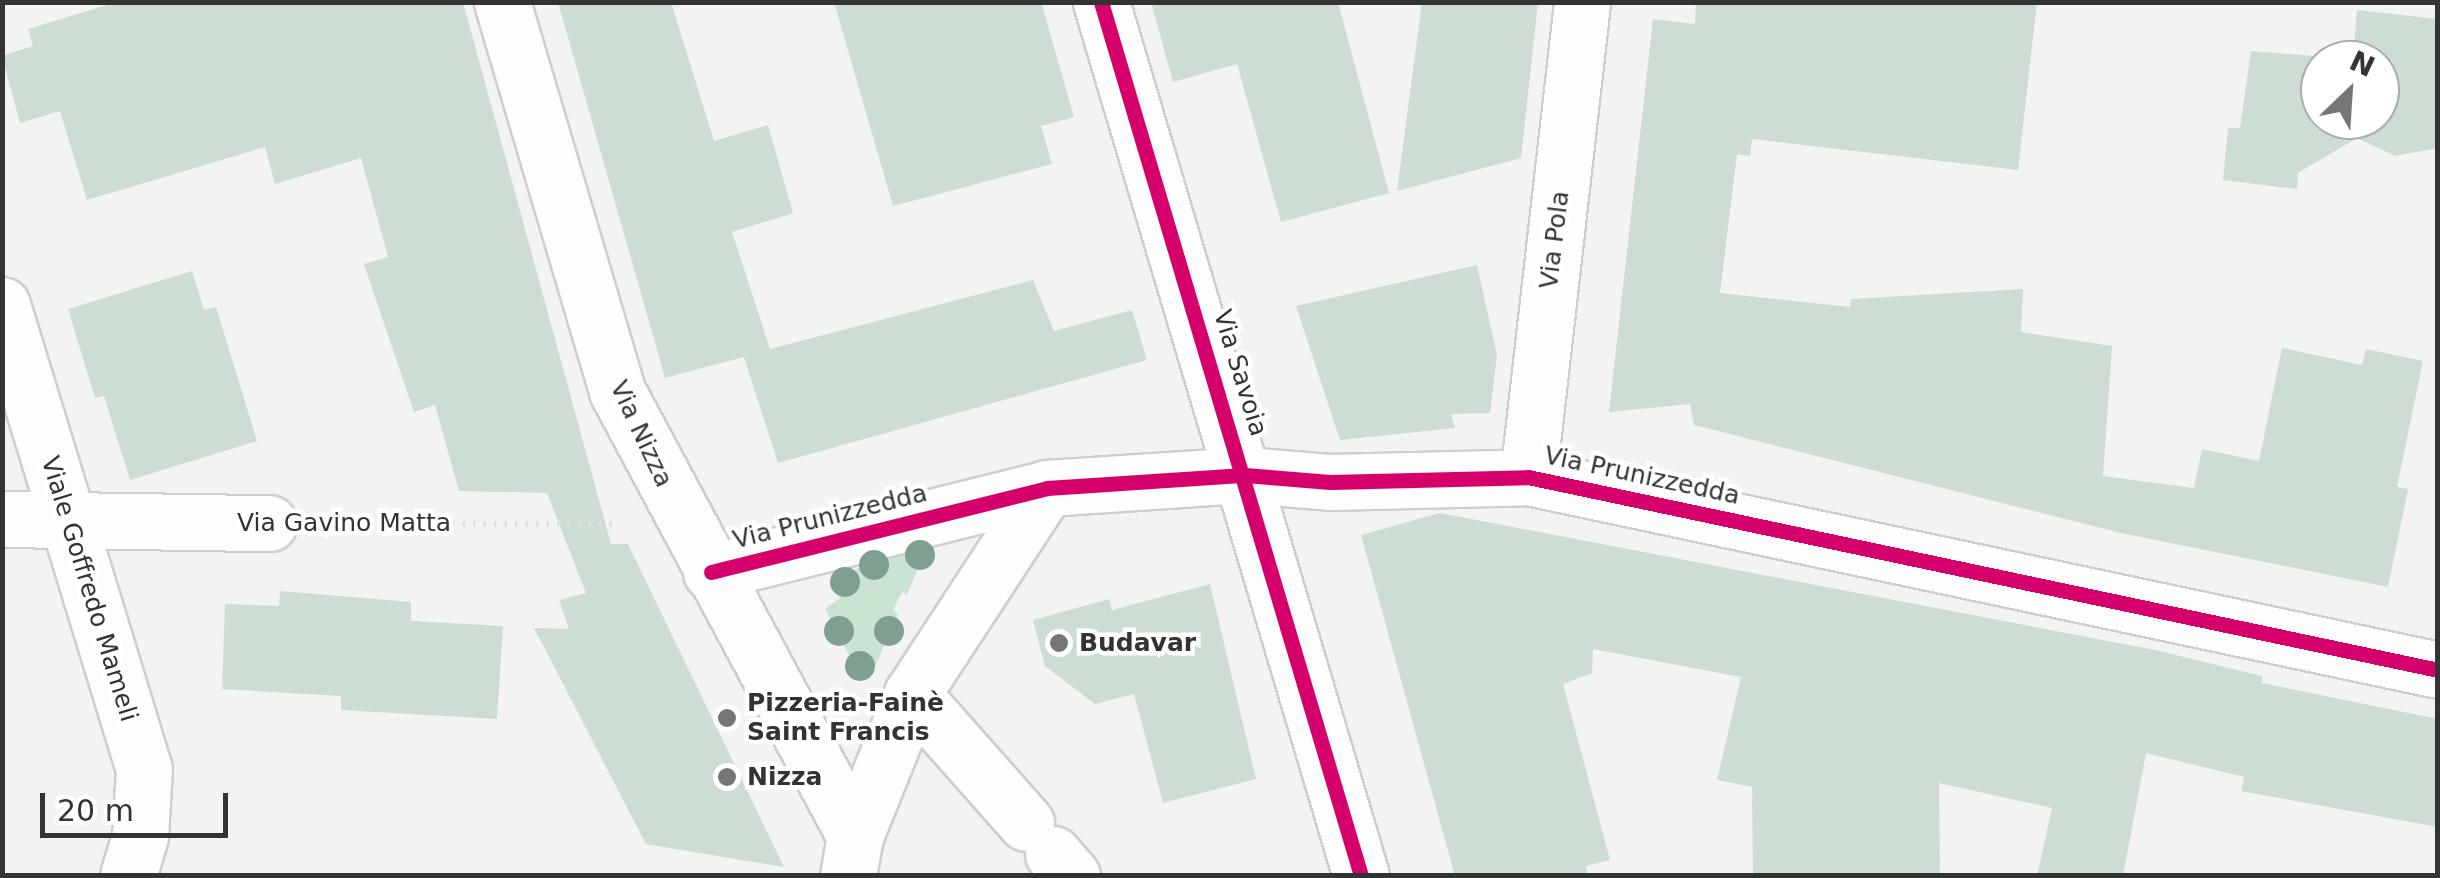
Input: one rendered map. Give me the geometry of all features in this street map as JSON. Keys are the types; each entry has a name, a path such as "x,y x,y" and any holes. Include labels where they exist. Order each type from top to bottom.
{"street":[{"name":"Via Nizza","path":"502,2 618,391 851,856"},
{"name":"Via Savoia","path":"1100,2 1245,475 1360,876"},
{"name":"Via Pola","path":"1528,477 1582,2"},
{"name":"Viale Goffredo Mameli","path":"2,306 144,768 140,836 128,876"},
{"name":"Via Prunizzedda","path":"712,572 1046,488 1245,475 1330,482 1528,477 2438,670"},
{"path":"851,856 912,694 1046,488"},
{"name":"Via Gavino Matta","path":"2,520 269,522"},
{"path":"912,694 1050,851"}],"green space":[{"path":"930,541 907,595 902,592 893,610 898,614 870,678 862,680 825,609 840,598 838,576"}],"building":[{"path":"117,2 463,2 611,544 628,544 784,867 646,844 534,628 569,629 559,600 586,593 547,493 459,491 435,405 414,412 364,264 388,257 361,158 275,184 265,147 87,200 60,111 20,123 2,56 33,46 28,29"},
{"path":"558,2 671,2 714,141 768,125 793,213 732,232 770,349 1033,280 1054,331 1132,310 1147,360 778,463 744,357 665,378"},
{"path":"834,2 1041,2 1074,117 1041,126 1052,164 893,206"},
{"path":"1151,2 1338,2 1389,193 1281,222 1237,64 1173,82"},
{"path":"1422,2 1538,2 1521,158 1397,191"},
{"path":"1696,2 2037,2 2018,170 1752,139 1750,156 1737,154 1720,293 1850,307 1851,299 2023,289 2021,332 2112,346 2103,476 2194,488 2202,449 2259,461 2282,348 2362,365 2366,349 2423,361 2397,487 2408,489 2388,587 2121,533 1694,425 1690,404 1609,412 1653,19 1695,24"},
{"path":"2357,10 2438,19 2438,148 2395,156 2361,140 2400,140 2400,40 2355,40"},
{"path":"2251,51 2300,55 2300,140 2354,140 2298,173 2297,189 2223,180 2228,128 2240,128"},
{"path":"1477,265 1497,355 1490,413 1451,414 1455,428 1340,440 1296,306"},
{"path":"192,271 204,310 216,307 257,441 130,480 104,396 95,398 68,309"},
{"path":"1440,513 2155,650 2262,676 2262,683 2438,719 2438,827 2241,791 2244,777 2146,753 2123,876 2037,876 2052,808 1939,783 1940,876 1753,876 1752,787 1717,780 1741,677 1593,649 1592,673 1563,684 1610,860 1586,866 1588,876 1455,876 1361,535"},
{"path":"1210,584 1256,779 1163,803 1134,694 1095,704 1045,666 1033,620 1109,599 1112,610"},
{"path":"280,591 411,602 411,621 503,626 497,719 341,710 341,696 222,689 225,604 279,606"}],"cycle path":[{"path":"1101,2 1361,876"},
{"path":"711,572 1047,488 1245,475 1330,482 1528,477 2438,670"}],"place":[{"name":"Budavar","path":"1059,643"},
{"name":"Pizzeria-Fainè Saint Francis","path":"727,718"},
{"name":"Nizza","path":"727,777"}]}
